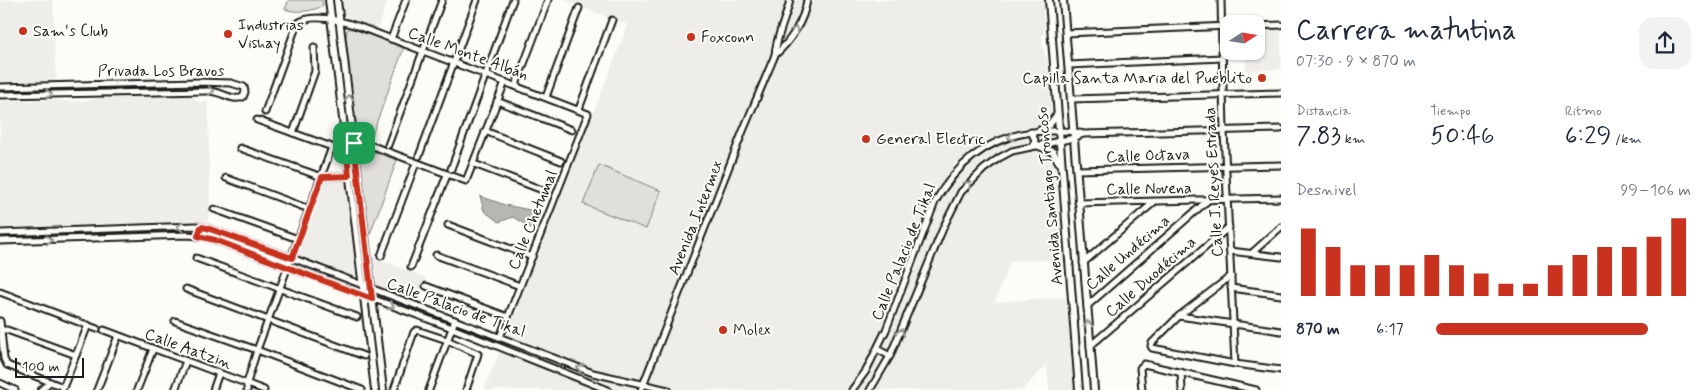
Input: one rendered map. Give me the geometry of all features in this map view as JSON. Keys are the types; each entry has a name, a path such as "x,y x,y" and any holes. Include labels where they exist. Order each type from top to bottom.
{"main road":[{"path":"329,0 375,390"},
{"path":"337,0 383,390"},
{"name":"Avenida Santiago Troncoso","path":"1049,0 1079,390"},
{"path":"1059,0 1065,19"},
{"path":"1063,0 1065,19"},
{"name":"Avenida Santiago Troncoso","path":"1065,19 1094,390"},
{"path":"1054,58 1068,65"},
{"path":"1039,131 1049,125 1057,115"},
{"path":"1035,145 1053,152 1061,167"}],"street":[{"path":"391,39 406,0"},
{"path":"388,145 442,0"},
{"path":"419,156 476,0"},
{"path":"451,169 513,0"},
{"path":"516,86 548,0"},
{"name":"Avenida Intermex","path":"641,390 743,130 775,55 775,44 783,26 790,0"},
{"name":"Avenida Intermex","path":"775,55 782,49 797,27 804,14 807,0"},
{"name":"Calle J. Reyes Estrada","path":"1221,0 1222,15"},
{"path":"546,97 580,8"},
{"name":"Calle Monte Albán","path":"265,112 299,22 331,18 587,113"},
{"path":"579,109 612,20"},
{"path":"1265,26 1281,25"},
{"path":"1066,32 1220,26"},
{"path":"293,133 314,71 314,47"},
{"path":"1068,65 1220,58"},
{"name":"Calle J. Reyes Estrada","path":"1222,60 1235,364"},
{"name":"Privada Los Bravos","path":"0,87 205,82 238,84 244,87 246,92 244,97 235,99 222,93 208,90 0,96"},
{"path":"346,143 370,146 447,175 463,180 467,179 505,82"},
{"path":"1072,99 1281,93"},
{"path":"497,101 572,130"},
{"name":"Calle Chetumal","path":"500,337 588,117 587,113"},
{"path":"247,390 247,383 257,350 332,146 258,120"},
{"path":"1074,134 1281,129"},
{"path":"485,131 561,161"},
{"name":"Calle Palacio de Tikal","path":"852,390 866,371 897,304 935,202 943,188 961,166 974,155 1000,140 1017,134 1059,131 1074,134"},
{"path":"1032,132 1035,145"},
{"name":"Calle Palacio de Tikal","path":"870,390 890,356 944,226 961,192 984,169 1012,151 1059,140 1074,134"},
{"path":"240,148 322,177 349,176"},
{"path":"381,256 416,163"},
{"path":"474,164 545,191"},
{"name":"Calle Octava","path":"1076,170 1281,165"},
{"path":"411,267 447,175"},
{"path":"226,178 309,209"},
{"name":"Calle Novena","path":"1078,203 1153,203 1281,198"},
{"name":"Calle Undécima","path":"1087,306 1208,200"},
{"path":"1083,263 1153,203"},
{"path":"214,209 298,239"},
{"path":"448,225 532,257"},
{"path":"198,236 201,227"},
{"name":"Calle Palacio de Tikal","path":"0,233 201,227 292,258 372,290 593,372 668,390"},
{"name":"Calle Duodécima","path":"1090,346 1229,227"},
{"path":"1253,252 1281,227"},
{"name":"Calle Palacio de Tikal","path":"0,241 198,236 215,240 452,328 608,390"},
{"path":"1230,250 1281,257"},
{"path":"436,255 520,286"},
{"path":"196,258 357,317"},
{"path":"1231,276 1179,316 1150,346 1152,348 1235,364 1281,370"},
{"path":"426,286 508,317"},
{"path":"1232,288 1281,295"},
{"path":"186,289 364,356"},
{"path":"0,292 97,329"},
{"path":"1179,316 1281,331"},
{"path":"429,390 455,320"},
{"path":"0,321 4,359 7,365 62,388 88,325"},
{"path":"175,322 257,350 362,390"},
{"path":"1,330 8,330 76,355"},
{"name":"Calle Aatzin","path":"104,330 264,390"},
{"path":"394,390 415,331 447,340 478,354 466,390"},
{"path":"98,390 118,336"},
{"path":"137,390 153,349"},
{"path":"877,349 890,356"},
{"path":"175,390 186,362"},
{"path":"1142,390 1140,368 1142,365 1147,364 1256,390"},
{"path":"1181,372 1182,390"},
{"path":"213,390 220,373"},
{"path":"41,390 50,382"},
{"path":"0,383 15,390"},
{"path":"50,390 56,384"}],"shaded area":[{"name":"Sam's Club","path":"0,0 53,0 56,82 0,84"},
{"path":"289,0 322,0 323,5 310,10 294,11 285,9"},
{"path":"339,0 388,0 377,29 341,15"},
{"path":"563,0 1043,0 1045,34 1042,34 1043,50 1047,60 1063,259 1010,261 995,302 1066,297 1075,390 1049,390 1047,365 1022,390 484,390 628,25"},
{"path":"353,27 404,47 370,141 356,135 346,38 347,30"},
{"path":"1281,28 1281,69 1246,70 1246,60 1265,60 1265,29"},
{"path":"188,95 194,97 197,102 208,101 210,212 207,222 0,228 0,101 57,100 71,102 93,100 102,97"},
{"path":"364,149 397,160 369,237 360,153"},
{"path":"599,165 661,191 646,229 583,204"},
{"path":"343,180 347,182 358,271 355,277 299,257 297,254 325,181"},
{"path":"480,196 505,205 540,212 534,230 513,217 499,222 484,211"},
{"path":"370,256 426,278 415,303 376,287 373,283"}],"place":[{"name":"Sam's Club","path":"23,31"},
{"name":"Industrias Vishay","path":"228,34"},
{"name":"Foxconn","path":"691,37"},
{"name":"Capilla Santa Maria del Pueblito","path":"1262,78"},
{"name":"General Electric","path":"866,139"},
{"name":"Molex","path":"723,330"}],"route":[{"path":"346,143 354,143 372,299 215,240 198,236 201,227 207,228 292,258 322,177 349,176 346,143"}]}
